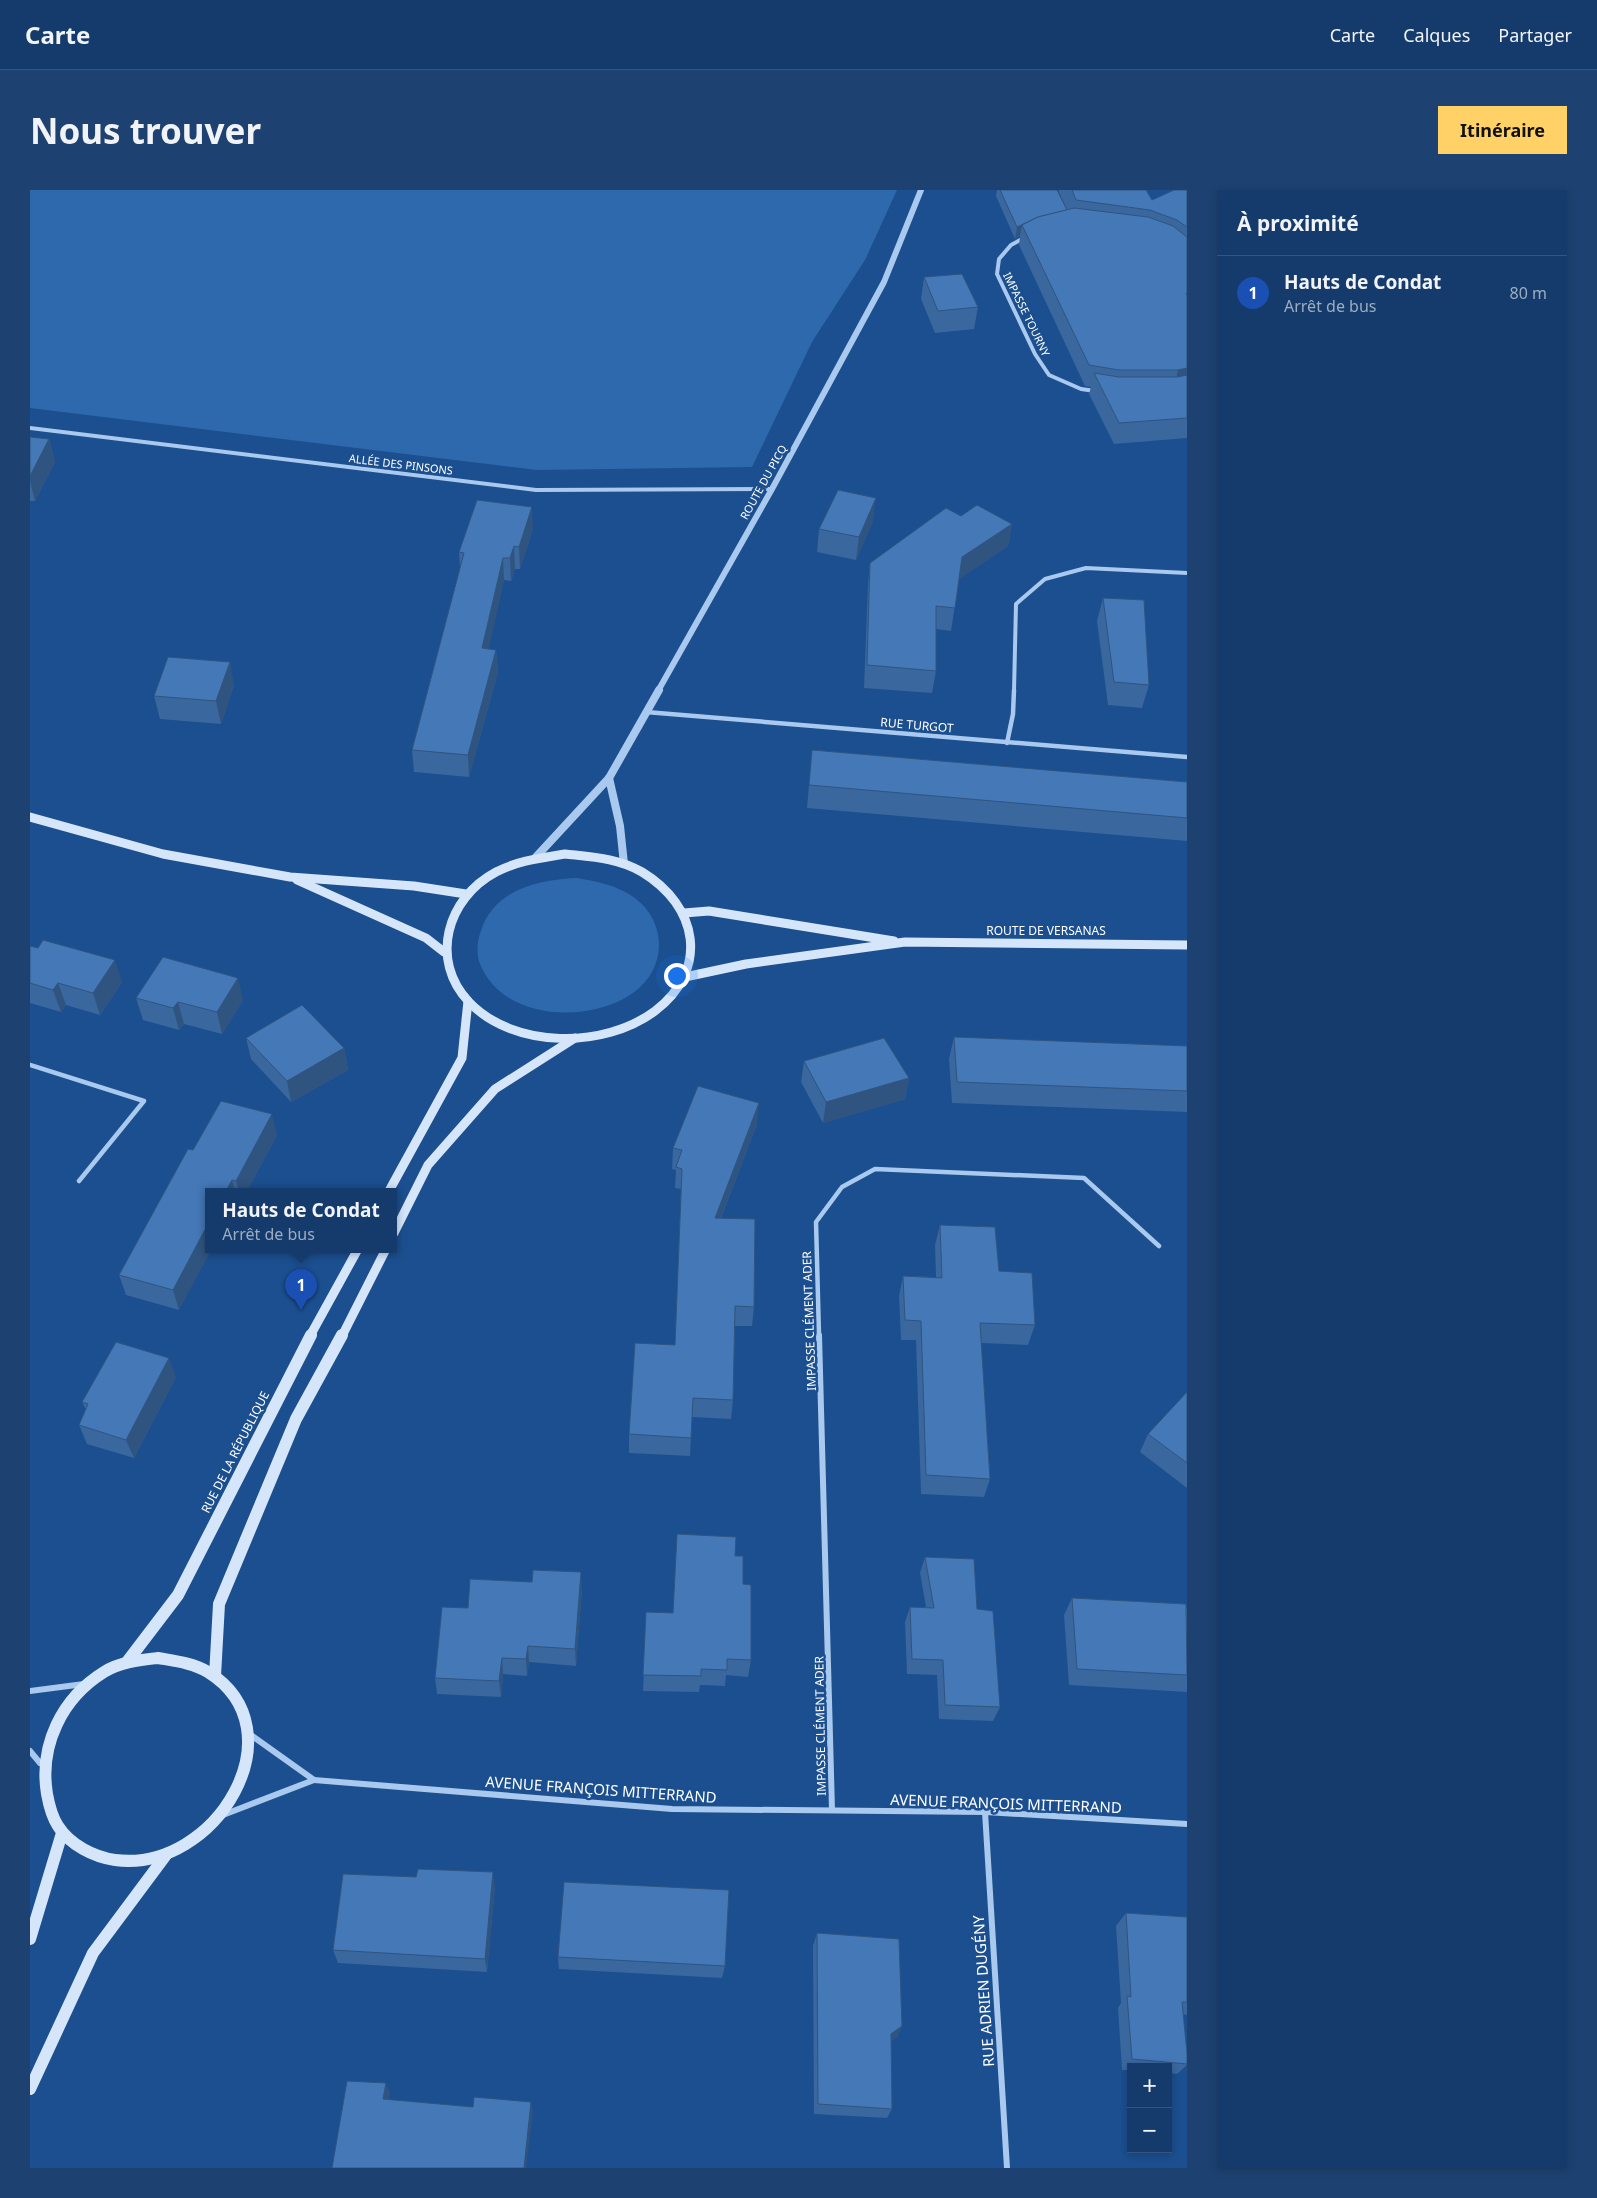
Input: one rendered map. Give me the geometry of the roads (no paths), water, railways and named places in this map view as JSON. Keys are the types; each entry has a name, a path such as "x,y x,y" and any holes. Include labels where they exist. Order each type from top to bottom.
{"main road":[{"path":"30,817 163,854 290,877 414,886 466,894"},
{"path":"565,854 595,856 624,864 649,876 663,887 684,913 691,934 691,956 685,977 668,1000 642,1019 610,1032 575,1038 534,1035 497,1022 468,1002 451,978 444,952 448,922 466,894 485,878 508,866 534,858 565,854"},
{"path":"290,877 426,938 444,952"},
{"path":"684,913 709,912 905,942"},
{"path":"685,977 746,964 905,942"},
{"name":"ROUTE DE VERSANAS","path":"905,942 1187,945"},
{"path":"392,1188 462,1058 468,1002"},
{"path":"397,1228 428,1165 495,1089 575,1038"},
{"name":"RUE DE LA RÉPUBLIQUE","path":"127,1662 178,1595 306,1344 356,1253"},
{"path":"215,1676 219,1604 296,1418 326,1365 384,1253"},
{"path":"158,1658 188,1663 215,1676 230,1692 241,1711 248,1732 247,1761 238,1789 223,1815 197,1838 166,1855 138,1861 109,1859 83,1849 62,1833 48,1812 41,1788 40,1763 48,1734 62,1706 85,1684 105,1671 127,1662 158,1658"},
{"path":"30,1939 62,1833"},
{"path":"30,2089 93,1953 166,1855"}],"street":[{"name":"ROUTE DU PICQ","path":"534,858 609,778 772,489 884,282 922,190"},
{"name":"IMPASSE TOURNY","path":"1033,234 1011,245 999,259 997,274 1035,354 1049,375 1081,389 1097,392"},
{"name":"ALLÉE DES PINSONS","path":"30,428 536,490 772,489"},
{"path":"1007,743 1013,714 1016,604 1045,579 1086,568 1187,573"},
{"name":"RUE TURGOT","path":"645,712 1187,757"},
{"path":"609,778 620,826 624,864"},
{"path":"30,1065 144,1101 79,1181"},
{"name":"IMPASSE CLÉMENT ADER","path":"832,1810 816,1222 842,1188 875,1169 1084,1178 1159,1246"},
{"path":"30,1692 85,1684"},
{"path":"248,1732 314,1780"},
{"path":"30,1751 40,1763"},
{"name":"AVENUE FRANÇOIS MITTERRAND","path":"223,1815 314,1780 672,1809 985,1812 1187,1824"},
{"name":"RUE ADRIEN DUGÉNY","path":"985,1812 1007,2168"}],"place":[{"name":"Hauts de Condat","path":"301,1310"}]}
